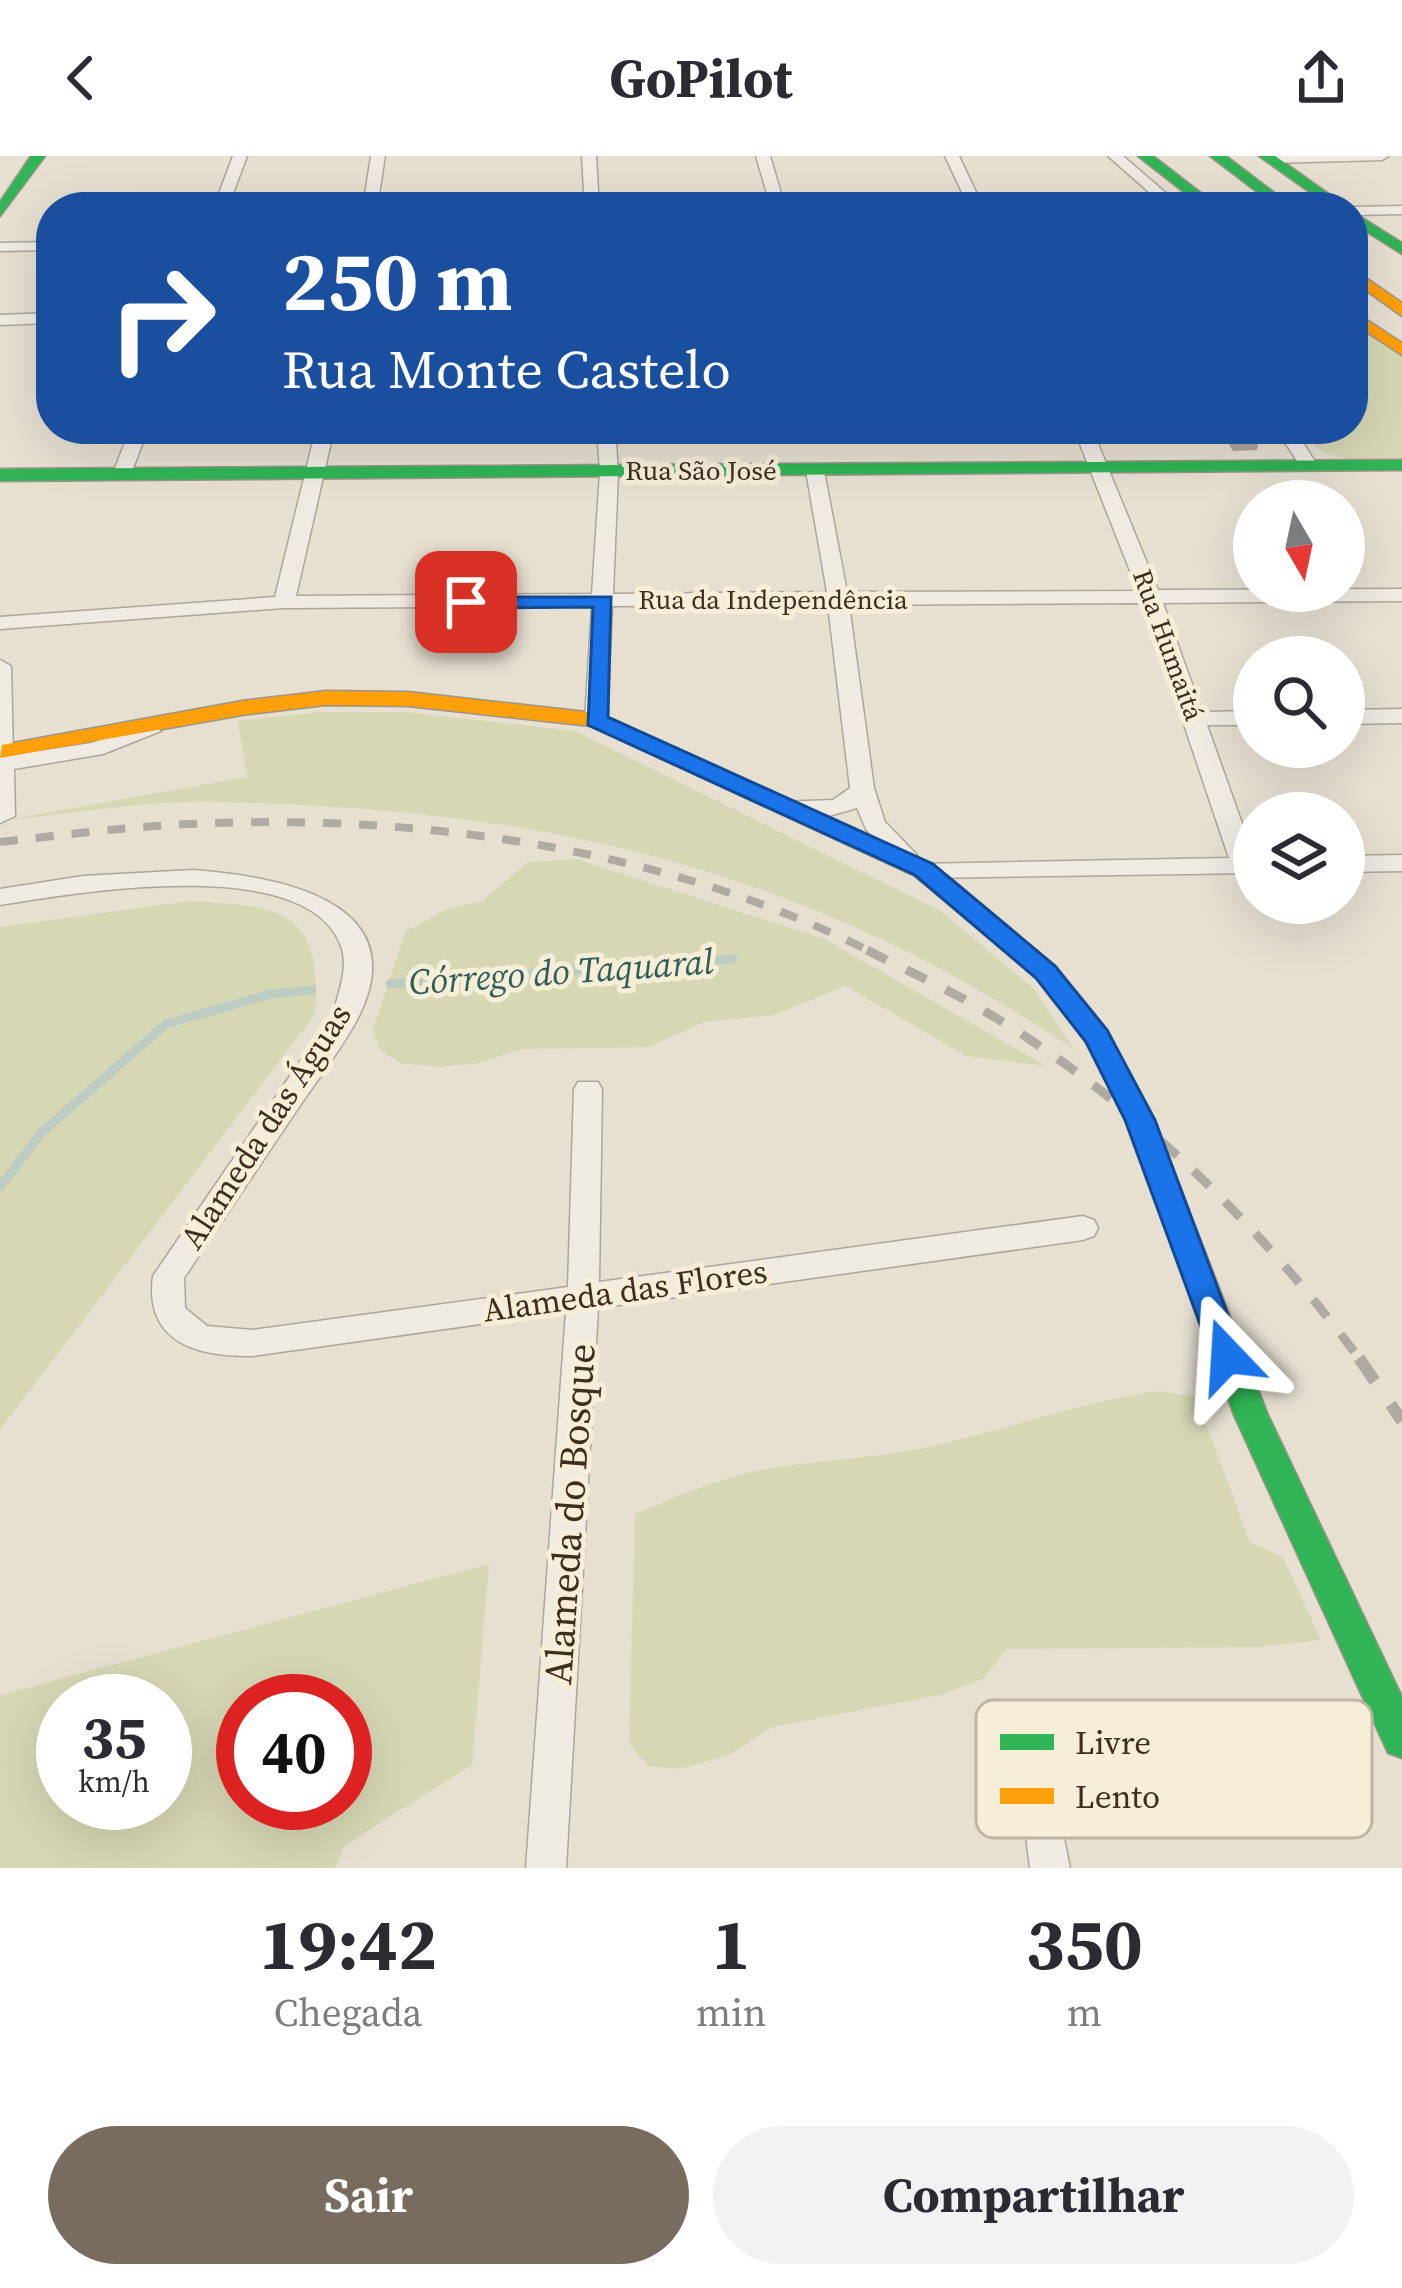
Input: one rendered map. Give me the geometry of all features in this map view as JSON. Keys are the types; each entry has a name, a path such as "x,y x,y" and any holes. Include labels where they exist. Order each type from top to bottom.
{"main road":[{"path":"0,212 38,156"},
{"path":"1145,156 1193,192"},
{"path":"1195,156 1243,192"},
{"path":"1217,156 1266,192"},
{"path":"1269,158 1318,192"},
{"path":"1368,225 1402,250"},
{"path":"1368,267 1402,292"},
{"path":"1368,285 1402,311"},
{"path":"1368,326 1402,350"},
{"name":"Rua São José","path":"0,475 1402,465"},
{"path":"2,758 292,700 370,698 596,720 917,866 1046,972 1097,1037 1140,1120 1251,1415 1402,1739"}],"street":[{"path":"227,192 240,156"},
{"path":"372,192 378,156"},
{"path":"589,156 591,192"},
{"path":"763,156 774,192"},
{"path":"952,156 969,192"},
{"path":"1115,156 1157,192"},
{"path":"1269,158 1382,156"},
{"path":"1368,212 1402,209"},
{"path":"0,247 36,246"},
{"path":"0,320 36,319"},
{"path":"123,471 133,444"},
{"path":"284,602 322,444"},
{"path":"596,720 607,444"},
{"name":"Rua Humaitá","path":"1090,444 1233,823"},
{"path":"1295,444 1309,466"},
{"path":"815,471 838,599 862,788 874,824 917,866 1233,865"},
{"name":"Rua da Independência","path":"0,623 284,602 1402,595"},
{"path":"0,666 3,816"},
{"path":"1365,717 1402,716"},
{"path":"1194,719 1233,718"},
{"path":"787,807 843,807 855,801 862,788"},
{"path":"1365,864 1402,863"},
{"name":"Alameda das Águas","path":"0,897 220,878 312,899 341,922 353,944 357,971 346,1015 178,1258 164,1293 172,1322"},
{"name":"Alameda do Bosque","path":"547,1868 583,1295 588,1089"},
{"name":"Alameda das Flores","path":"172,1322 188,1333 229,1345 1083,1228"}],"green space":[{"path":"1368,333 1402,357 1402,459 1358,460 1314,444 1368,444"},
{"path":"321,712 405,712 575,731 941,911 1033,988 1075,1050 973,987 871,935 769,893 666,860 559,835 336,807 217,802 135,805 0,821 247,777 238,721"},
{"path":"576,859 825,939 1046,1066 966,1056 846,986 774,1015 704,1022 649,1047 522,1049 479,1063 438,1067 401,1063 380,1050 373,1030 405,932 445,910 482,901 528,862"},
{"path":"189,901 248,906 289,920 311,952 315,1014 0,1430 0,927"},
{"path":"1159,1391 1196,1397 1250,1542 1283,1557 1321,1640 1259,1647 1007,1649 983,1679 940,1695 772,1727 731,1754 681,1769 648,1766 629,1743 635,1514 756,1471 929,1447"},
{"path":"489,1564 472,1765 372,1828 372,1674 216,1674 216,1830 369,1830 345,1845 335,1868 0,1868 0,1695 36,1685 36,1830 192,1830 192,1674 78,1674"}],"waterway":[{"name":"Córrego do Taquaral","path":"390,984 733,959"},
{"name":"Córrego do Taquaral","path":"0,1187 41,1133 166,1024 271,994 312,990"}],"railway":[{"path":"0,842 151,826 260,822 441,831 621,862 708,886 792,916 872,952"},
{"path":"867,950 872,952"},
{"path":"872,952 967,1001 1035,1043 1139,1122 1280,1260 1361,1361"},
{"path":"1359,1358 1402,1421"}],"traffic: fast":[{"path":"0,212 38,156"},
{"path":"1145,156 1192,192"},
{"path":"1217,156 1266,192"},
{"path":"1266,156 1318,192"},
{"path":"1368,226 1402,250"},
{"path":"0,475 1402,465"},
{"path":"707,771 924,870 1046,972 1097,1037 1140,1120 1251,1415 1402,1739"}],"traffic: slow":[{"path":"1368,285 1402,311"},
{"path":"1368,326 1402,350"},
{"path":"2,752 242,708 326,698 408,699 596,720 707,771"}],"route":[{"path":"466,602 604,601 596,720 924,869 1046,972 1097,1037 1140,1120 1227,1356"}]}
